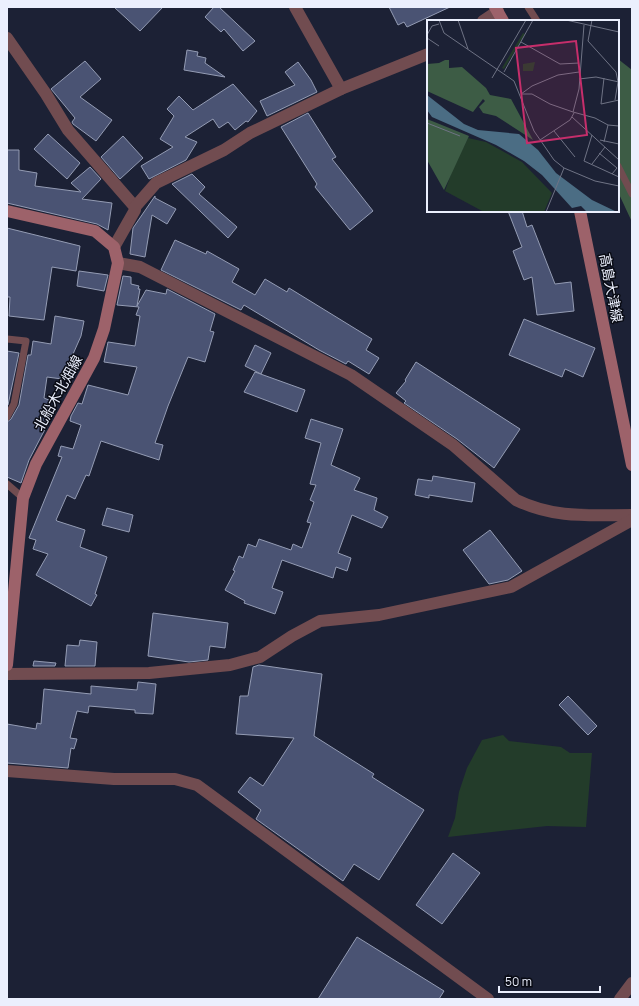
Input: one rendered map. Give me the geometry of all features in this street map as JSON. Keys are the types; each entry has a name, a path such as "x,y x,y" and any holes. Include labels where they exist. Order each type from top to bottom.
{"main road":[{"path":"7,211 95,232 114,247"},
{"name":"高島大津線","path":"580,212 632,465"},
{"name":"北船木北畑線","path":"7,665 10,598 23,498 36,464 94,358 104,329 118,263 114,247"}],"street":[{"path":"295,7 341,89"},
{"path":"485,20 499,13"},
{"path":"7,38 46,94 68,130 135,207"},
{"path":"114,247 135,210 135,207 156,183 224,150 250,133 341,89 427,54"},
{"path":"118,263 140,267 351,376 453,445 516,500 526,505 565,516 632,515"},
{"path":"7,674 149,673 230,665 260,657 292,636 320,621 379,615 511,588 632,520"},
{"path":"7,771 114,779 175,779 198,785 488,999"},
{"path":"620,999 632,983"}],"lane":[{"path":"528,7 536,20"},
{"path":"619,168 632,194"},
{"path":"7,339 26,341 14,404 7,417"},
{"path":"7,484 23,498"}],"green space":[{"path":"619,60 632,70 632,222 619,194"},
{"path":"503,735 509,741 561,747 570,753 592,753 586,827 547,826 448,837 455,818 459,792 467,768 482,740"}],"building":[{"path":"114,7 163,7 140,31"},
{"path":"214,7 219,7 255,41 243,51 224,29 221,32 205,17"},
{"path":"389,7 450,7 407,27 404,22 398,25"},
{"path":"187,50 198,52 197,56 206,58 205,63 225,77 184,70"},
{"path":"85,61 101,79 80,97 112,120 96,141 73,124 72,122 75,118 51,89"},
{"path":"298,62 311,80 317,92 267,116 260,101 295,85 285,72"},
{"path":"233,84 257,111 248,122 246,121 235,130 228,122 219,128 213,119 185,137 197,142 186,160 149,179 141,166 173,147 160,139 174,116 167,109 179,96 193,110"},
{"path":"308,113 336,157 332,159 373,211 350,230 315,187 317,184 281,127"},
{"path":"48,134 80,163 67,179 34,149"},
{"path":"123,136 143,158 120,179 101,157"},
{"path":"7,150 19,150 19,170 37,173 35,186 81,192 71,183 90,167 101,179 82,199 112,203 108,230 97,224 7,203"},
{"path":"192,174 205,187 199,194 237,227 228,238 172,184"},
{"path":"155,196 155,198 176,209 167,224 152,215 145,257 130,254 133,228"},
{"path":"508,212 522,212 527,227 532,225 555,284 571,282 574,311 537,315 532,277 524,280 513,251 522,247"},
{"path":"7,228 80,246 76,271 52,267 44,320 9,316 10,297 7,297"},
{"path":"175,240 206,254 207,251 239,269 232,282 255,295 265,279 287,292 289,288 372,339 366,350 379,358 369,374 348,361 346,364 319,350 244,305 241,310 161,270"},
{"path":"79,271 108,275 104,291 77,286"},
{"path":"123,276 131,277 131,284 139,286 138,289 140,289 137,306 146,290 166,294 167,289 215,314 210,331 214,332 205,362 188,357 155,443 163,445 159,460 101,441 89,476 86,475 75,499 67,495 56,520 85,530 80,547 107,557 95,594 97,595 91,606 36,575 48,554 33,549 36,540 29,538 62,457 58,456 61,446 73,449 81,425 70,421 71,416 78,403 82,404 88,385 128,395 137,367 104,362 108,342 135,346 140,316 136,315 139,307 117,305"},
{"path":"55,316 84,321 81,336 62,379 47,377 44,398 51,401 49,408 55,410 29,460 21,483 7,477 7,422 11,419 19,405 28,355 31,355 33,341 51,344"},
{"path":"524,319 595,348 583,377 565,369 562,377 509,355"},
{"path":"255,345 271,353 261,374 245,366"},
{"path":"7,351 19,353 8,405 7,405"},
{"path":"416,362 520,429 494,468 457,439 404,403 406,401 396,393 406,381 405,380"},
{"path":"255,372 305,390 297,412 244,392"},
{"path":"311,419 343,429 331,465 360,478 354,490 377,498 374,510 388,517 382,528 352,515 338,553 351,558 347,571 336,567 333,578 282,560 272,588 283,592 275,614 244,603 245,601 225,590 235,571 233,570 239,556 243,558 248,544 256,547 259,539 291,550 293,544 302,548 311,523 307,522 314,502 310,500 316,485 310,484 321,443 305,438"},
{"path":"433,476 475,483 472,502 429,495 429,498 415,495 418,479 432,481"},
{"path":"107,508 133,515 129,532 102,525"},
{"path":"490,530 522,571 508,580 489,584 463,550"},
{"path":"153,613 228,623 225,648 210,646 208,660 189,662 148,656"},
{"path":"80,640 97,642 95,666 65,666 67,645 79,646"},
{"path":"34,661 56,663 55,666 33,666"},
{"path":"259,665 322,674 314,736 374,774 372,777 424,810 379,880 354,864 343,881 256,819 261,810 238,792 250,777 263,786 294,738 236,734 240,696 248,696 253,667"},
{"path":"138,682 156,684 153,714 135,713 135,710 89,706 88,713 77,711 70,738 77,739 74,749 71,748 68,768 7,763 7,724 36,729 37,723 41,724 44,689 91,694 91,686 137,690"},
{"path":"568,696 597,726 588,735 559,705"},
{"path":"453,853 480,873 442,924 416,905"},
{"path":"357,937 444,991 439,999 318,999"}]}
